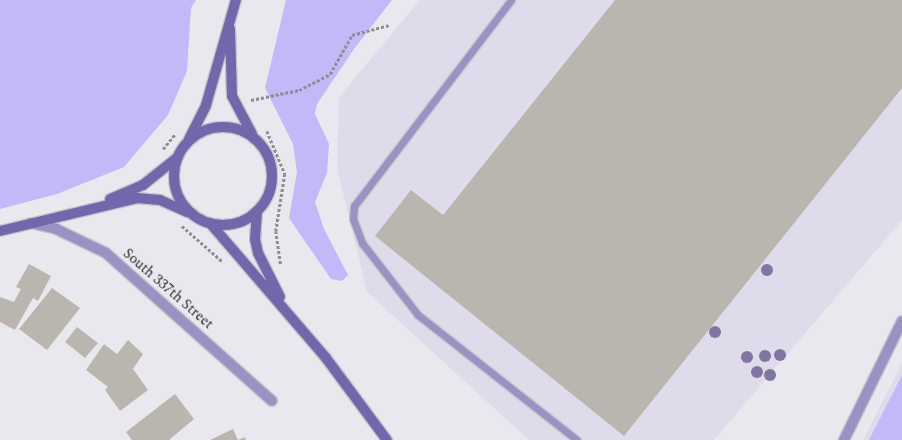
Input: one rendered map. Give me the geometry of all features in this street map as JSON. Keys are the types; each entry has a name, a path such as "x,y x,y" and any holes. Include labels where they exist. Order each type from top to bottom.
{"street":[{"path":"0,231 78,210 143,185 178,157 206,105 236,0"},
{"path":"230,18 228,47 232,96 242,119 266,151 272,183 257,211 255,239 258,253 288,311"},
{"path":"186,144 198,134 220,127 243,130 256,138"},
{"path":"178,157 176,189 195,215"},
{"path":"78,210 147,199 173,204 210,223 288,311 387,440"},
{"path":"210,223 226,225 243,221 257,211"},
{"name":"South 337th Street","path":"31,223 56,229 106,253 272,401"},
{"path":"844,440 902,321"}],"lane":[{"path":"511,0 354,206 353,219 362,243 418,315 577,440"}],"path":[{"path":"251,100 299,90 330,74 352,35 389,25"},
{"path":"250,94 251,100 255,107"},
{"path":"264,127 274,142 284,174 276,231 281,267"},
{"path":"159,154 177,132"},
{"path":"175,222 228,265"}],"shaded area":[{"path":"0,0 196,0 191,8 187,71 168,115 124,167 57,194 0,209"},
{"path":"286,0 392,0 354,49 317,104 315,114 329,144 327,173 315,202 324,229 348,275 342,281 331,279 289,218 297,172 293,144 265,88"},
{"path":"420,0 902,0 902,220 714,440 529,440 367,292 337,168 339,97"},
{"path":"902,363 902,440 863,440"},
{"path":"902,375 902,440 869,440"}],"building":[{"path":"615,0 902,0 902,88 624,436 375,236 411,190 443,215"},
{"path":"29,264 51,276 38,301 33,298 15,330 0,322 0,297 14,302 21,289 16,287"},
{"path":"52,288 80,308 47,350 19,329"},
{"path":"77,327 98,343 85,358 65,342"},
{"path":"128,340 143,354 133,369 148,390 120,411 105,390 108,387 86,370 104,344 117,354"},
{"path":"175,394 194,419 169,440 132,440 126,432"},
{"path":"233,429 238,440 210,440"},
{"path":"245,437 246,440 238,440"}]}
